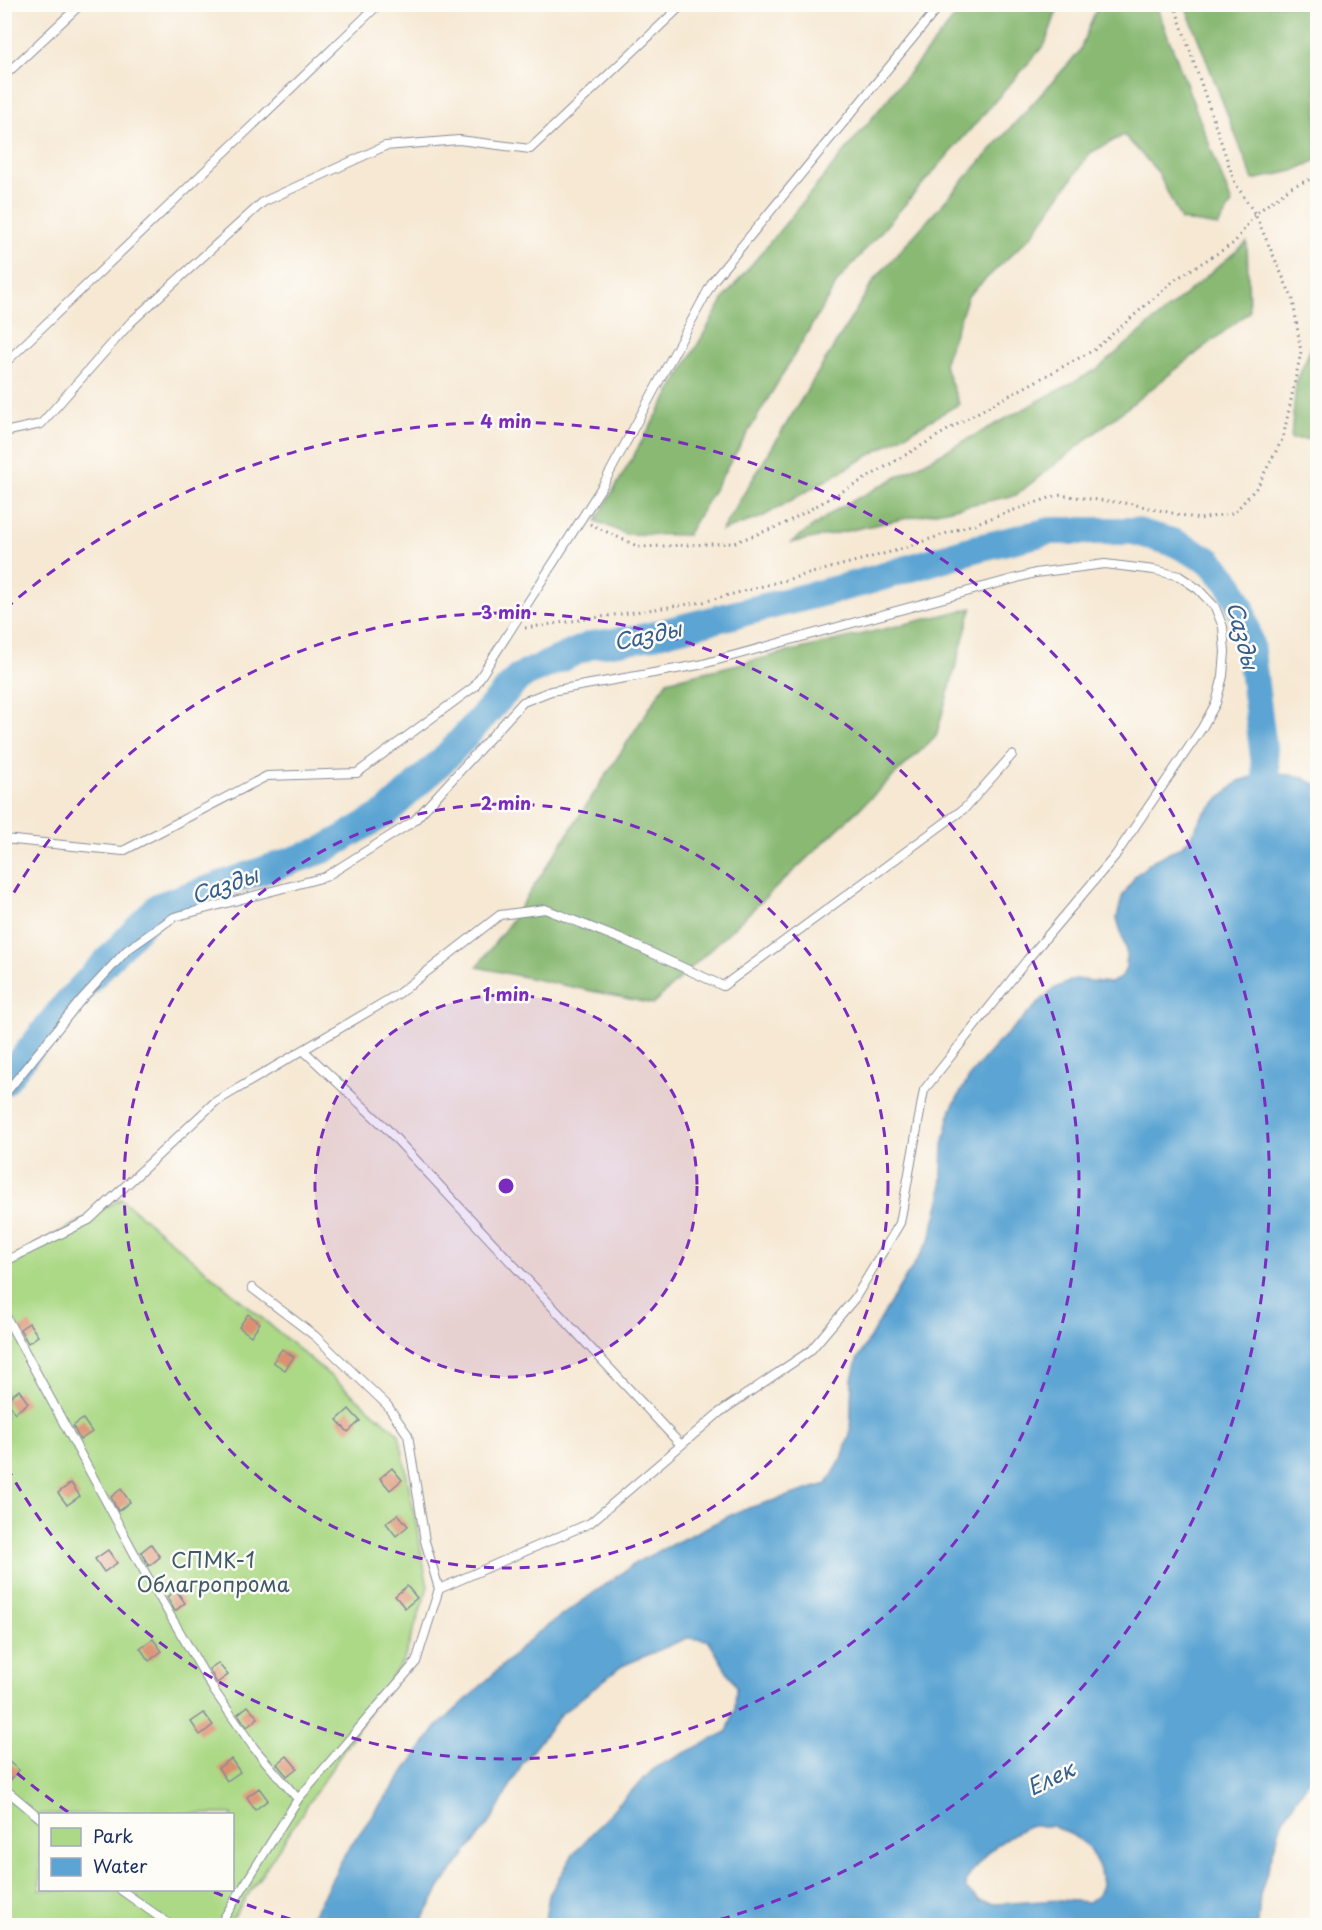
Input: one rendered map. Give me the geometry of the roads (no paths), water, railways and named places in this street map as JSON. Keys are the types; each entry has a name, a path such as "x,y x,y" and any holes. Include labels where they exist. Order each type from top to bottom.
{"lane":[{"path":"4,76 81,4"},
{"path":"4,364 379,4"},
{"path":"4,432 41,424 131,322 263,202 385,146 459,140 530,148 683,4"},
{"path":"4,838 123,850 267,776 357,773 474,687 603,485 713,281 940,4"},
{"path":"4,1095 80,1000 127,950 174,917 325,877 414,821 523,702 551,691 699,665 1035,573 1105,564 1154,570 1179,576 1198,589 1215,607 1223,627 1226,652 1216,704 1115,856 1027,960 924,1090 900,1223 855,1298 810,1351 720,1412 590,1523 439,1589"},
{"path":"4,1262 89,1220 215,1102 398,994 500,915 545,909 628,942 723,986 965,808 1012,755"},
{"path":"303,1050 386,1128 681,1445"},
{"path":"219,1926 298,1799 416,1662 439,1589 424,1541 408,1435 387,1405 315,1336 252,1288"},
{"path":"4,1313 140,1564 215,1692 254,1748 298,1799"},
{"path":"4,1788 39,1817"},
{"path":"123,1891 172,1926"}],"water":[{"name":"Елек","path":"1266,773 1299,776 1317,785 1318,1767 1283,1819 1260,1895 1258,1925 547,1925 545,1920 549,1895 572,1856 618,1804 656,1767 727,1732 735,1709 736,1686 708,1640 687,1638 622,1666 560,1715 522,1764 493,1818 441,1886 420,1925 308,1925 346,1852 436,1728 536,1634 637,1562 739,1511 827,1484 842,1458 850,1434 852,1379 857,1360 930,1240 941,1196 943,1145 951,1109 971,1074 995,1046 1053,989 1075,979 1110,983 1121,978 1126,968 1126,951 1117,918 1122,897 1136,875 1154,860 1181,847 1189,839 1204,813 1239,781","holes":["1028,1826 1052,1826 1072,1835 1088,1847 1100,1870 1102,1885 1098,1895 1089,1902 1060,1900 995,1904 980,1901 966,1889 965,1882 971,1872 1000,1843"]}],"waterway":[{"name":"Сазды","path":"4,1082 66,1004 159,906 323,850 387,812 447,756 519,677 591,645 641,638 861,583 974,549 1050,531 1134,531 1175,543 1210,561 1229,583 1241,608 1250,645 1266,773"}],"park label":[{"name":"СПМК-1 Облагропрома","path":"213,1571"}]}
